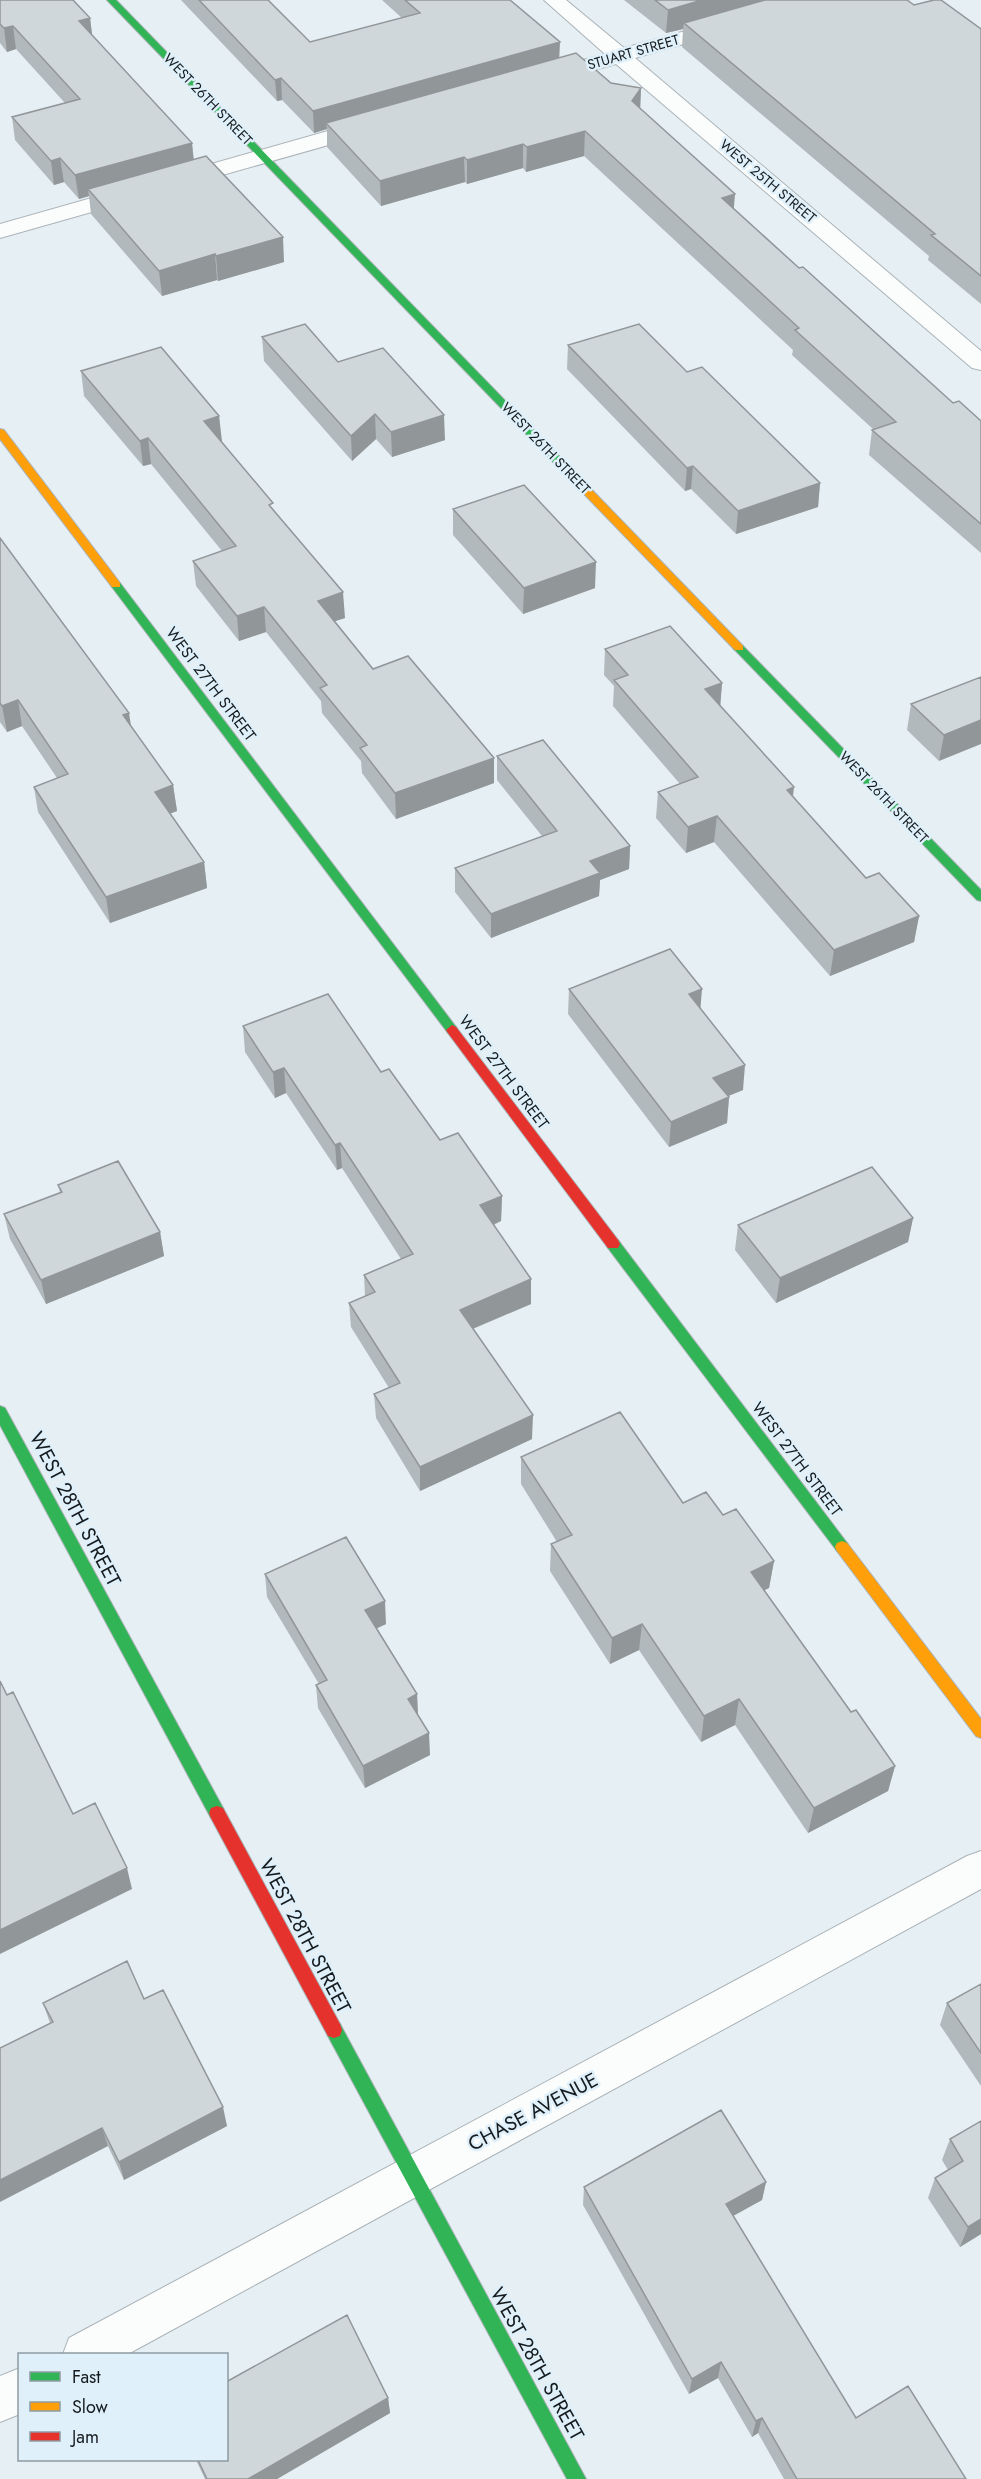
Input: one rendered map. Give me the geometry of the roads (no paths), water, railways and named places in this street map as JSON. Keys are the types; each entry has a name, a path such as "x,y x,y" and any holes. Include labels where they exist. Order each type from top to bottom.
{"street":[{"name":"WEST 26TH STREET","path":"111,0 981,897"},
{"name":"WEST 25TH STREET","path":"554,0 981,363"},
{"name":"STUART STREET","path":"529,81 740,22"},
{"path":"0,231 394,119"},
{"name":"WEST 27TH STREET","path":"0,432 981,1731"},
{"name":"WEST 28TH STREET","path":"0,1412 577,2479"},
{"name":"CHASE AVENUE","path":"89,2353 981,1869"},
{"path":"0,2400 18,2391"}]}
